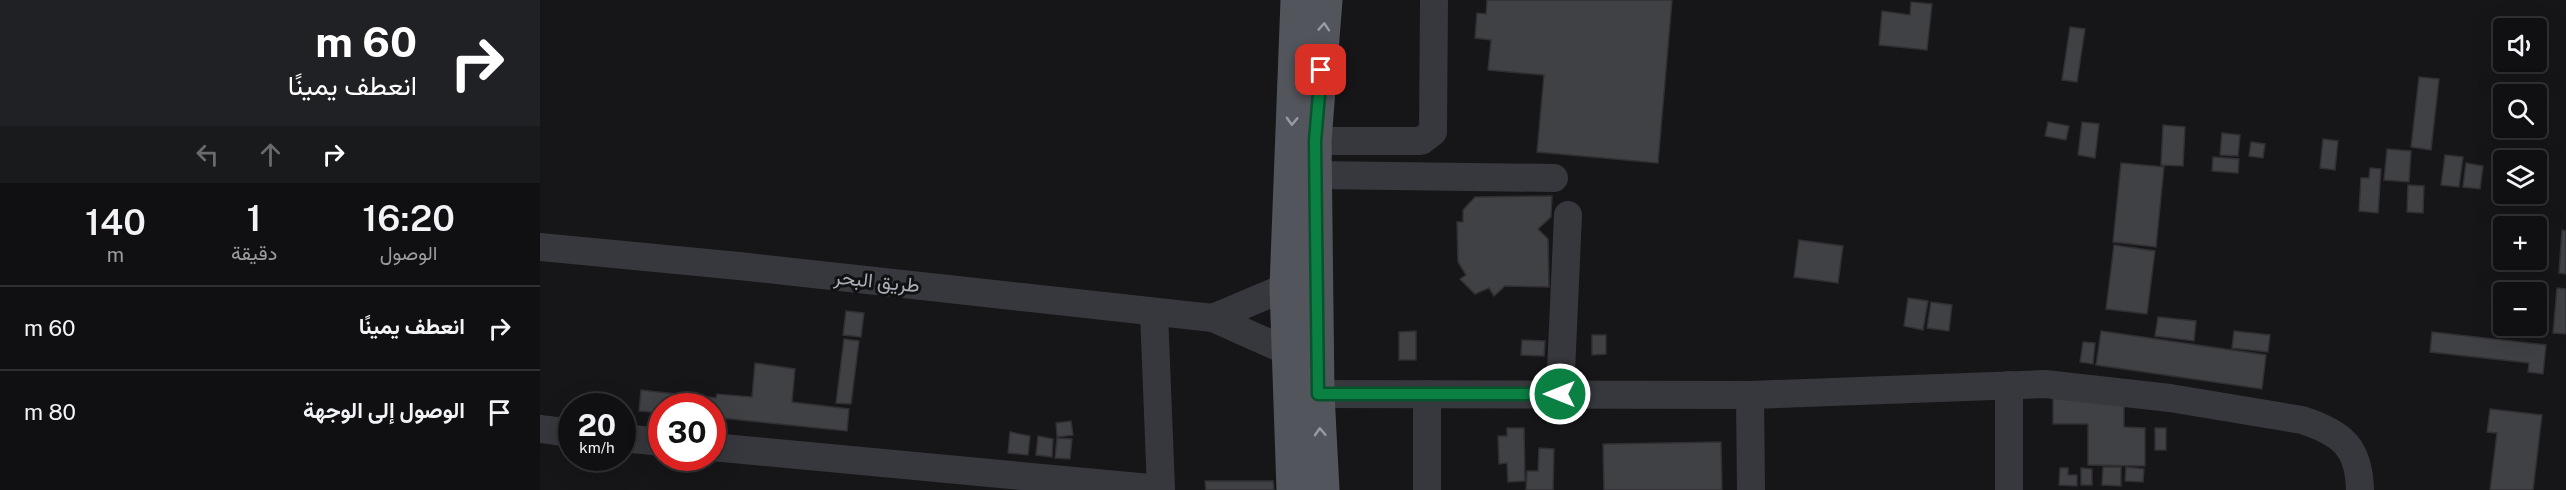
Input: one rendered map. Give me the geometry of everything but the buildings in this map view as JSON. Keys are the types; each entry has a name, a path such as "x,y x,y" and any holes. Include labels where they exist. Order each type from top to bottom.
{"main road":[{"path":"1293,490 1302,351 1297,0"},
{"path":"1301,287 1316,175 1315,141 1326,0"},
{"path":"1302,351 1318,394 1323,490"}],"street":[{"path":"1315,141 1421,141 1433,132 1434,0"},
{"path":"1316,175 1554,178"},
{"path":"1560,394 1568,215"},
{"name":"طريق البحر","path":"540,247 739,266 1213,318"},
{"path":"1213,318 1301,287"},
{"path":"726,448 1161,489 1154,312"},
{"path":"1213,318 1302,351"},
{"path":"1318,394 1750,394 2045,384 2104,389 2302,420 2322,427 2341,438 2354,454 2360,471 2360,490"},
{"path":"2009,385 2009,490"},
{"path":"1427,394 1428,490"},
{"path":"1750,394 1751,490"},
{"path":"540,429 558,431"}],"route":[{"path":"1321,70 1315,141 1318,394 1560,394"}]}
